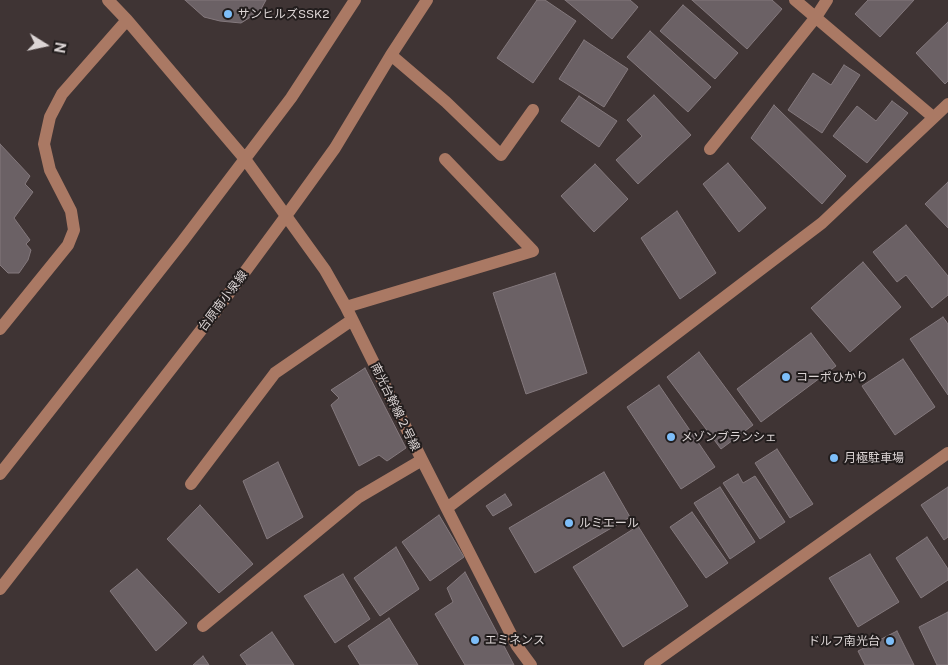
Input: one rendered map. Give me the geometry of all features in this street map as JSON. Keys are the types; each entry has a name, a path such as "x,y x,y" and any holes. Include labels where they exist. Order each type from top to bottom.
{"street":[{"name":"南光台幹線２号線","path":"108,0 245,158 326,270 517,646 531,665"},
{"path":"0,474 182,242 290,98 354,0"},
{"name":"台原南小泉線","path":"0,588 216,311 286,216 335,148 391,55 427,0"},
{"path":"796,0 934,117"},
{"path":"710,149 816,17 827,0"},
{"path":"0,329 68,245 74,230 72,211 50,170 44,144 50,117 62,94 127,20"},
{"path":"391,55 446,102 501,155 533,110"},
{"path":"447,508 822,223 948,104"},
{"path":"346,307 533,251 446,159"},
{"path":"191,484 275,373 352,320"},
{"path":"650,665 948,452"},
{"path":"203,626 358,498 422,460"}],"building":[{"name":"サンヒルズSSK2","path":"185,0 266,0 260,11 241,23 204,17"},
{"path":"537,0 545,0 576,21 533,83 497,58"},
{"path":"565,0 630,0 638,7 612,39"},
{"path":"692,0 772,0 782,9 747,49"},
{"path":"868,0 914,0 880,37 855,14"},
{"path":"683,5 738,53 715,79 660,31"},
{"path":"948,22 948,81 945,84 916,53"},
{"path":"650,31 711,87 688,112 627,57"},
{"path":"584,40 628,69 604,107 559,79"},
{"path":"844,65 860,75 822,133 788,110 813,73 831,85"},
{"path":"654,95 691,135 638,184 616,160 642,136 627,120"},
{"path":"579,96 617,121 599,147 561,121"},
{"path":"892,101 908,113 867,163 833,136 857,106 876,121"},
{"path":"774,105 846,176 822,204 751,138"},
{"path":"0,144 30,176 25,184 33,192 14,218 30,240 26,244 31,250 28,260 19,273 8,273 0,265"},
{"path":"728,163 766,208 739,232 703,184"},
{"path":"595,164 628,199 594,232 561,196"},
{"path":"948,182 948,228 925,204"},
{"path":"677,211 716,273 680,299 641,238"},
{"path":"906,225 948,276 948,295 932,308 906,275 897,282 873,252"},
{"path":"863,262 901,307 850,352 811,308"},
{"path":"555,273 587,373 526,394 493,293"},
{"path":"943,317 948,324 948,395 910,339"},
{"name":"コーポひかり","path":"811,333 836,366 761,422 737,389"},
{"path":"699,352 753,425 721,449 667,377"},
{"path":"903,359 935,407 895,435 862,386"},
{"path":"365,368 406,448 387,461 379,455 359,466 331,405 339,398 331,390"},
{"name":"メゾンブランシェ","path":"659,385 715,467 681,489 627,407"},
{"path":"777,449 813,504 790,518 755,463"},
{"path":"278,462 303,517 267,539 243,481"},
{"name":"ルミエール","path":"604,472 630,517 535,573 509,528"},
{"path":"738,474 743,483 755,476 785,522 760,539 723,483"},
{"path":"720,487 755,542 730,559 694,503"},
{"path":"948,487 948,537 944,540 921,505"},
{"path":"505,494 512,505 493,516 486,506"},
{"path":"200,505 253,564 219,593 167,539"},
{"path":"692,512 728,563 706,578 670,527"},
{"path":"439,515 464,557 430,581 402,542"},
{"path":"638,526 688,606 623,647 573,567"},
{"path":"927,537 948,569 948,580 921,598 896,558"},
{"path":"396,547 419,589 380,616 354,578"},
{"path":"870,554 899,602 858,627 829,578"},
{"path":"137,569 187,623 156,651 110,591"},
{"name":"エミネンス","path":"465,572 514,665 465,665 435,614 453,602 447,588"},
{"path":"343,574 370,619 335,643 304,596"},
{"path":"948,612 948,665 937,665 919,627"},
{"path":"389,618 418,665 360,665 348,646"},
{"name":"ドルフ南光台","path":"897,631 914,665 865,665 858,651"},
{"path":"272,632 294,665 247,665 240,655"},
{"path":"203,656 209,665 193,665"}],"place":[{"name":"サンヒルズSSK2","path":"228,14"},
{"name":"コーポひかり","path":"786,377"},
{"name":"メゾンブランシェ","path":"671,437"},
{"name":"月極駐車場","path":"834,458"},
{"name":"ルミエール","path":"569,523"},
{"name":"エミネンス","path":"475,640"},
{"name":"ドルフ南光台","path":"890,641"}]}
